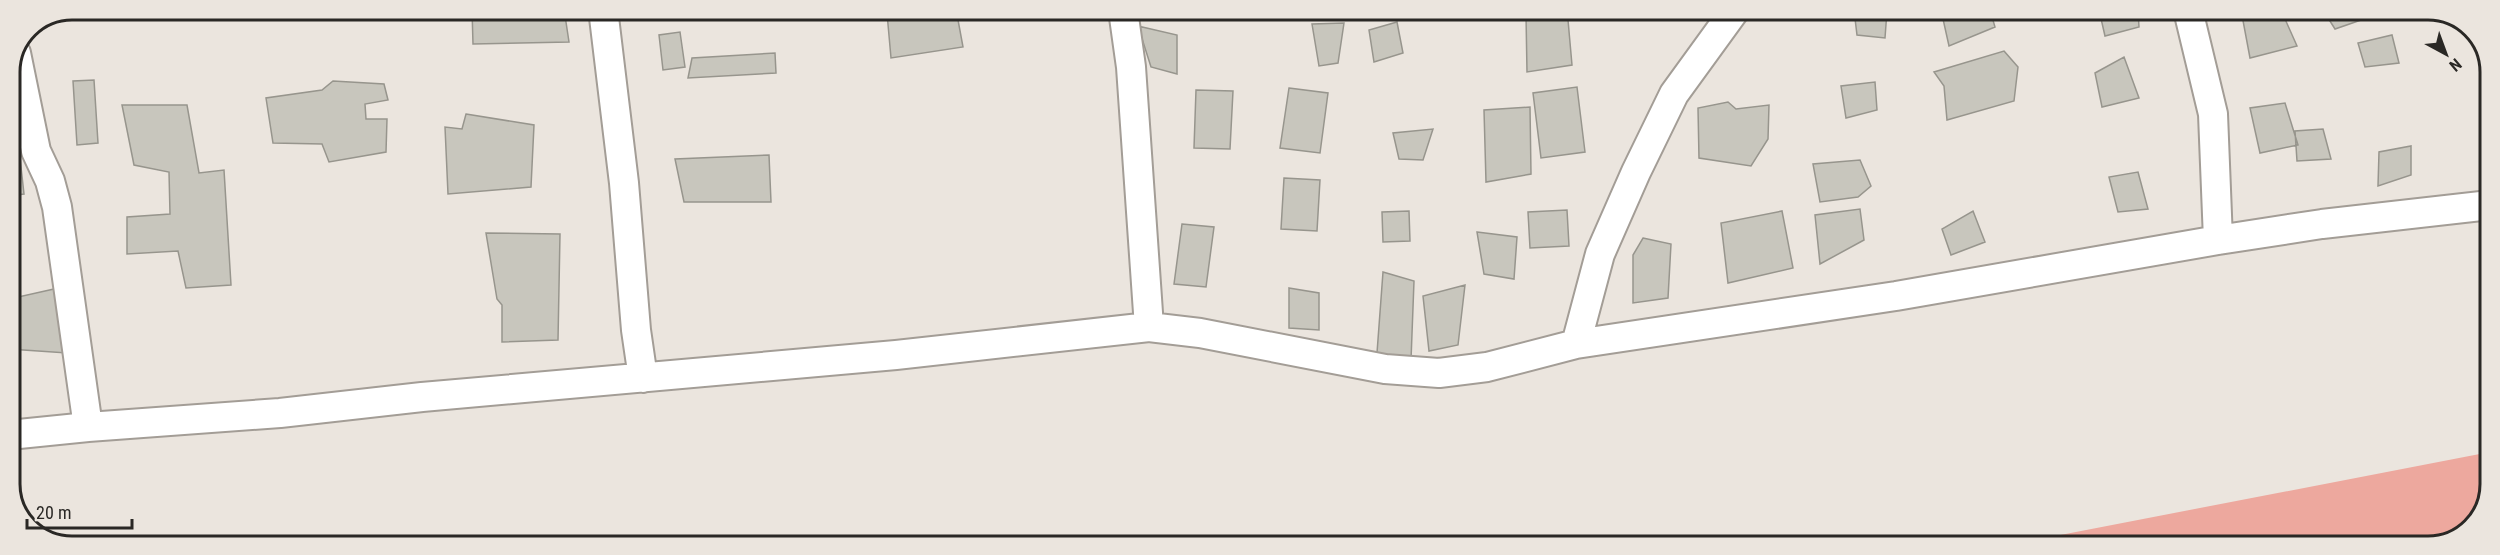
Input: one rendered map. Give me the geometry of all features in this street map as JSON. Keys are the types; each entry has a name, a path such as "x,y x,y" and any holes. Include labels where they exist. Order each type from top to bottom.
{"street":[{"path":"604,20 624,183 636,330 643,378"},
{"path":"1124,20 1131,67 1149,327"},
{"path":"1576,344 1600,254 1636,172 1674,94 1728,20"},
{"path":"2190,20 2213,114 2218,240"},
{"path":"20,73 36,151 50,181 57,207 87,427"},
{"path":"20,434 280,413 422,397 896,355 1149,327 1200,333 1385,369 1439,373 1487,367 1576,344 1896,296 2218,240 2322,224 2480,206"}],"shaded area":[{"path":"2480,454 2480,494 2474,510 2455,529 2436,535 2055,536"}],"building":[{"path":"472,20 566,20 569,42 473,44"},
{"path":"888,20 958,20 963,47 891,58"},
{"path":"1526,20 1568,20 1572,65 1527,72"},
{"path":"1855,20 1886,20 1885,38 1857,35"},
{"path":"1943,20 1993,20 1995,27 1949,46"},
{"path":"2101,20 2139,20 2139,27 2105,36"},
{"path":"2243,20 2285,20 2297,46 2250,58"},
{"path":"2329,20 2361,20 2335,29"},
{"path":"1397,22 1403,53 1374,62 1369,30"},
{"path":"1344,23 1338,63 1319,66 1312,24"},
{"path":"1138,26 1177,35 1177,74 1151,67"},
{"path":"680,32 685,67 663,70 659,35"},
{"path":"2392,35 2399,63 2365,67 2358,43"},
{"path":"2004,51 2018,67 2014,101 1947,120 1944,86 1934,72"},
{"path":"775,53 776,73 688,78 692,58"},
{"path":"2124,57 2139,98 2102,107 2095,73"},
{"path":"94,80 98,143 77,145 73,81"},
{"path":"333,81 384,84 388,100 365,104 366,119 387,119 386,152 329,162 322,144 273,143 266,98 322,90"},
{"path":"1875,82 1877,110 1846,118 1841,86"},
{"path":"1577,87 1585,152 1541,158 1533,93"},
{"path":"1289,88 1328,93 1320,153 1280,148"},
{"path":"1196,90 1233,91 1230,149 1194,148"},
{"path":"1728,102 1736,109 1769,105 1768,139 1751,166 1699,158 1698,108"},
{"path":"2285,103 2298,145 2260,153 2250,108"},
{"path":"122,105 187,105 199,173 224,170 231,285 186,288 178,251 127,254 127,217 170,214 169,172 134,165"},
{"path":"1530,107 1531,174 1486,182 1484,110"},
{"path":"466,114 534,125 531,187 448,194 445,127 462,129"},
{"path":"1433,129 1423,160 1399,159 1393,133"},
{"path":"2323,129 2331,159 2297,161 2295,131"},
{"path":"2411,146 2411,175 2378,186 2379,152"},
{"path":"769,155 771,202 684,202 675,159"},
{"path":"20,158 24,194 20,195"},
{"path":"1860,160 1871,186 1858,197 1820,202 1813,164"},
{"path":"2138,172 2148,209 2118,212 2109,177"},
{"path":"1284,178 1320,180 1317,231 1281,229"},
{"path":"1860,209 1864,240 1820,264 1815,215"},
{"path":"1567,210 1569,246 1530,248 1528,212"},
{"path":"1409,211 1410,241 1383,242 1382,212"},
{"path":"1782,211 1793,268 1728,283 1721,223"},
{"path":"1973,211 1985,242 1951,255 1942,229"},
{"path":"1182,224 1214,227 1206,287 1174,284"},
{"path":"1477,232 1517,237 1514,279 1484,274"},
{"path":"486,233 560,234 558,340 502,342 502,305 497,299"},
{"path":"1643,238 1671,244 1668,298 1633,303 1633,255"},
{"path":"1383,272 1414,281 1411,360 1377,353"},
{"path":"1465,285 1458,345 1429,351 1423,296"},
{"path":"63,287 67,353 20,350 20,297"},
{"path":"1289,288 1319,293 1319,330 1289,328"}]}
